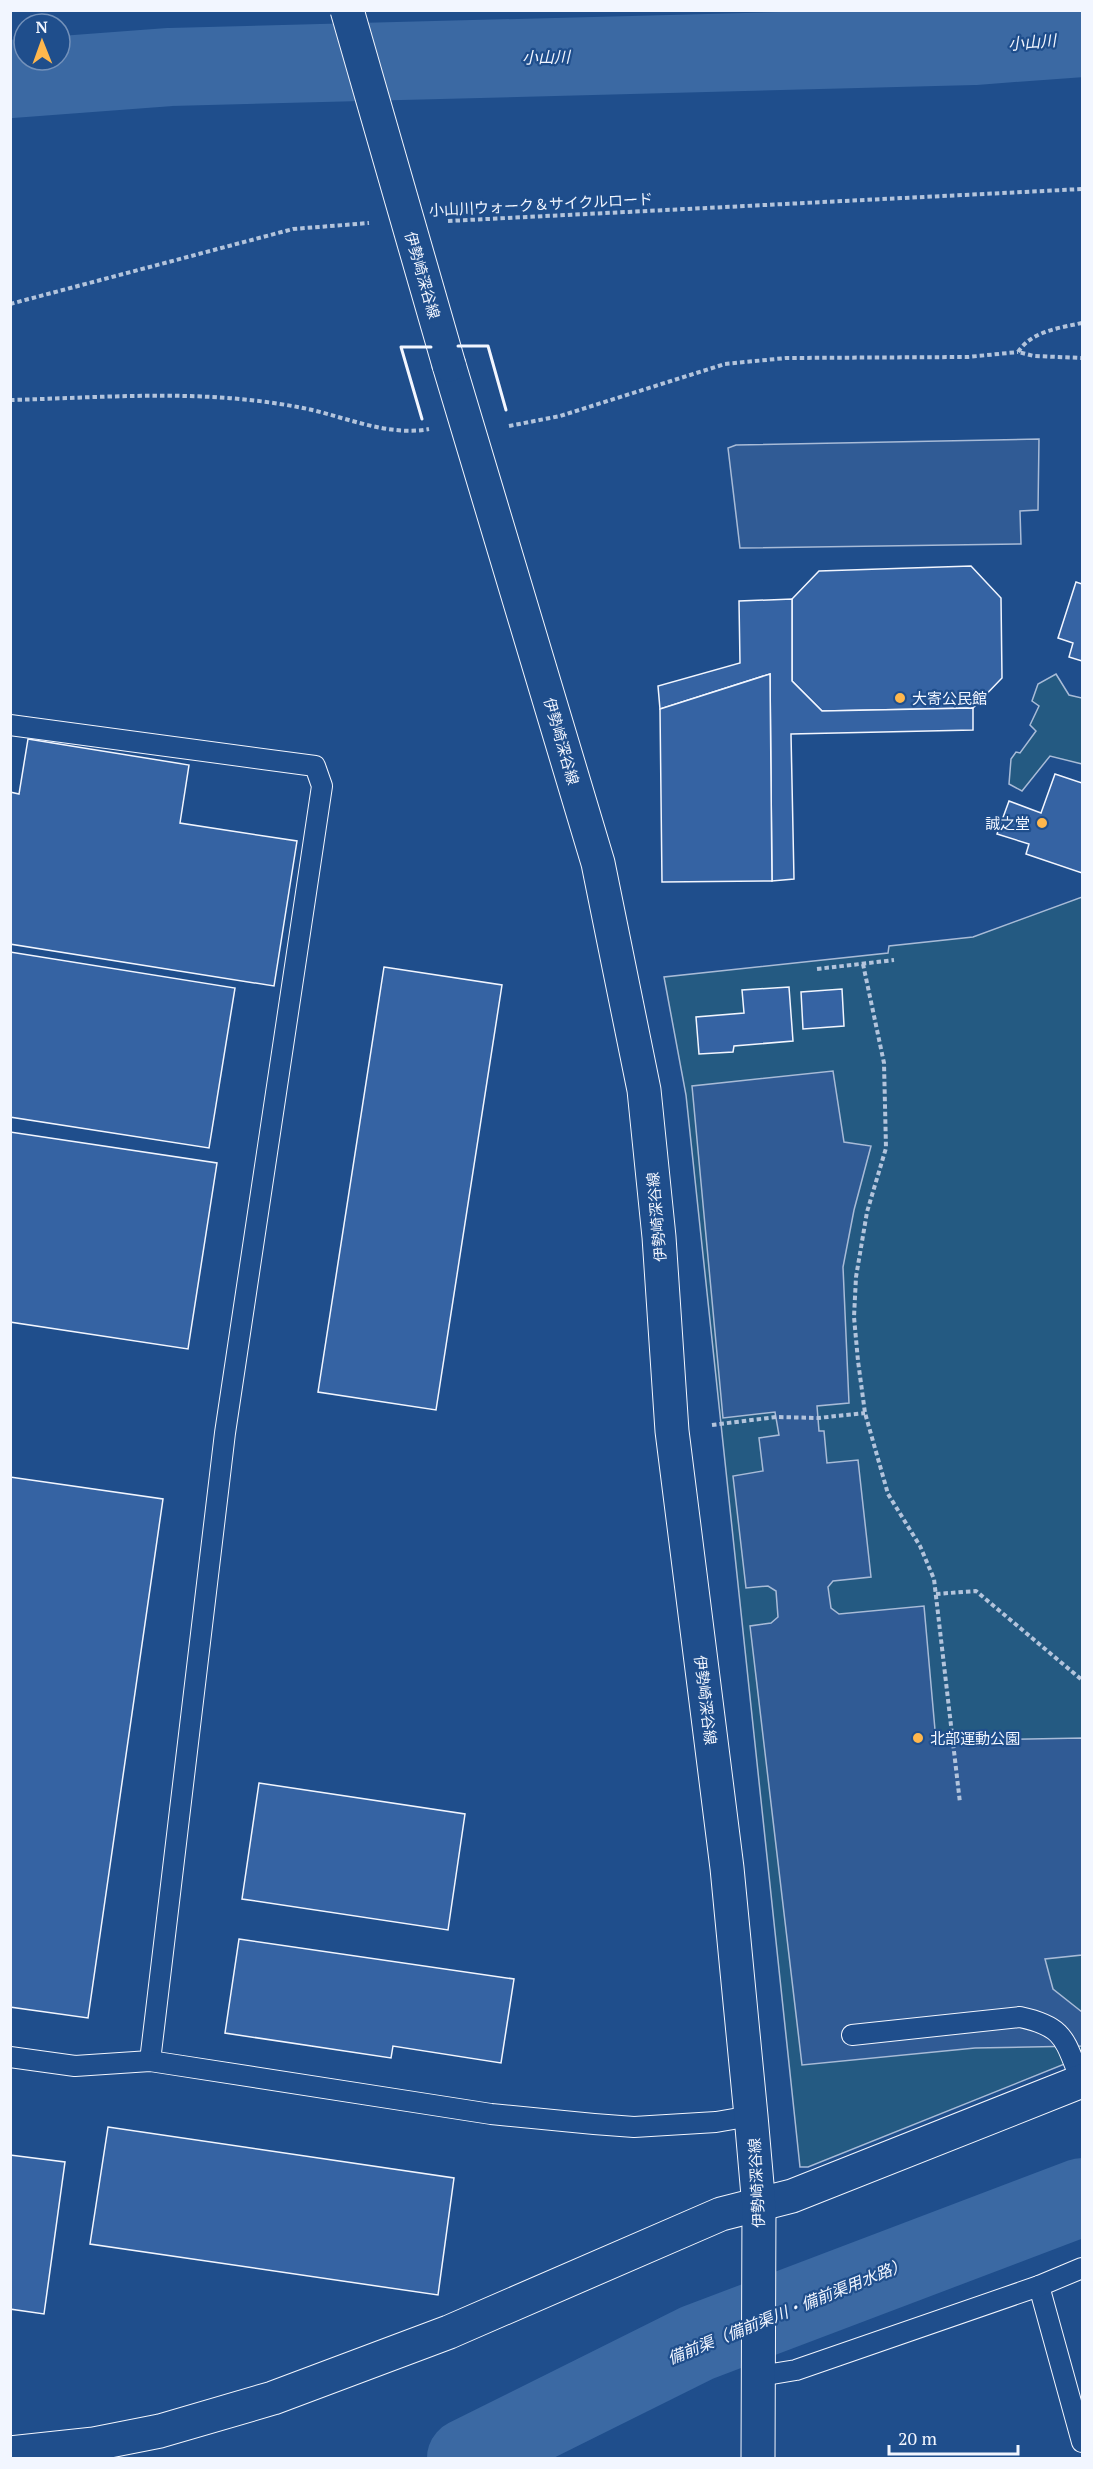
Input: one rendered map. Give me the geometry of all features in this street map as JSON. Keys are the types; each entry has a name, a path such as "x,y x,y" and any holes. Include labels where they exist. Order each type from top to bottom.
{"main road":[{"name":"伊勢崎深谷線","path":"347,10 449,364 598,863 644,1090 659,1237 672,1431 725,1856 759,2206 758,2458"},
{"path":"10,2453 94,2444 160,2431 273,2397 450,2332 721,2214 792,2196 1082,2081"}],"lane":[{"path":"10,725 315,766 322,786 225,1433 150,2061"},
{"path":"852,2035 1020,2017 1044,2022 1061,2035 1082,2081"},
{"path":"10,2057 75,2066 150,2061 491,2114 634,2127 716,2122 751,2116"},
{"path":"760,2376 796,2370 1039,2286 1083,2268"},
{"path":"1039,2286 1083,2442"}],"path":[{"name":"小山川ウォーク＆サイクルロード","path":"446,221 1083,189"},
{"path":"10,304 293,229 377,223"},
{"path":"1018,352 1026,340 1056,329 1083,323"},
{"path":"504,427 560,416 725,364 786,358 968,357 1018,352 1034,357 1083,358"},
{"path":"10,400 177,395 240,399 302,408 387,428 417,431 435,428"},
{"path":"817,969 894,960"},
{"path":"863,964 884,1063 886,1148 867,1212 856,1277 854,1317 865,1413 888,1494 920,1546 934,1579 960,1803"},
{"path":"712,1425 776,1417 818,1418 865,1413"},
{"path":"936,1594 976,1591 1083,1680"}],"shaded area":[{"path":"1039,439 1038,510 1020,511 1021,544 740,548 728,448 736,445"},
{"path":"1056,674 1069,695 1082,698 1082,764 1050,756 1022,791 1009,784 1011,759 1016,752 1020,753 1036,731 1030,725 1039,706 1032,701 1038,684"},
{"name":"北部運動公園","path":"1082,897 1082,2057 808,2167 800,2167 686,1095 664,977 888,953 889,946 973,937"},
{"path":"833,1071 844,1142 871,1146 854,1210 843,1267 849,1403 817,1406 819,1431 824,1431 827,1463 858,1460 871,1577 833,1581 828,1587 831,1608 839,1614 924,1606 936,1741 1082,1738 1082,1955 1045,1959 1053,1989 1082,2012 1082,2046 975,2048 802,2065 750,1626 771,1623 778,1617 776,1591 768,1586 746,1588 733,1476 763,1471 759,1438 779,1435 775,1412 723,1418 692,1086"}],"building":[{"path":"971,566 1001,598 1002,678 973,708 822,711 792,681 792,599 819,571"},
{"path":"1076,582 1082,584 1082,661 1069,657 1073,643 1058,638"},
{"path":"792,599 792,681 822,711 973,708 973,730 791,734 794,879 772,881 770,674 660,709 658,686 740,663 739,601"},
{"path":"770,674 772,881 662,882 660,709"},
{"path":"28,739 189,765 180,823 297,841 274,986 10,944 10,792 19,794"},
{"name":"誠之堂","path":"1055,774 1082,783 1082,873 1026,854 1029,844 997,834 1009,801 1041,813"},
{"path":"10,952 235,988 209,1148 10,1117"},
{"path":"384,967 502,985 436,1410 318,1392"},
{"path":"789,987 793,1041 734,1046 733,1052 699,1054 696,1017 744,1013 742,990"},
{"path":"842,989 844,1026 803,1029 801,992"},
{"path":"10,1132 217,1163 188,1349 10,1322"},
{"path":"10,1477 163,1499 88,2018 10,2007"},
{"path":"259,1783 465,1814 448,1930 242,1899"},
{"path":"239,1939 514,1979 501,2063 393,2046 391,2058 225,2033"},
{"path":"108,2127 454,2178 438,2295 90,2244"},
{"path":"10,2155 65,2162 44,2314 10,2309"}],"waterway":[{"name":"小山川","path":"10,79 170,67 974,46 1082,38"},
{"name":"備前渠（備前渠川・備前渠用水路）","path":"466,2458 697,2343 1082,2197"}],"wall":[{"path":"458,346 488,346 506,410"},
{"path":"422,419 401,347 431,347"}],"place":[{"name":"大寄公民館","path":"900,698"},
{"name":"誠之堂","path":"1042,823"},
{"name":"北部運動公園","path":"918,1738"}]}
